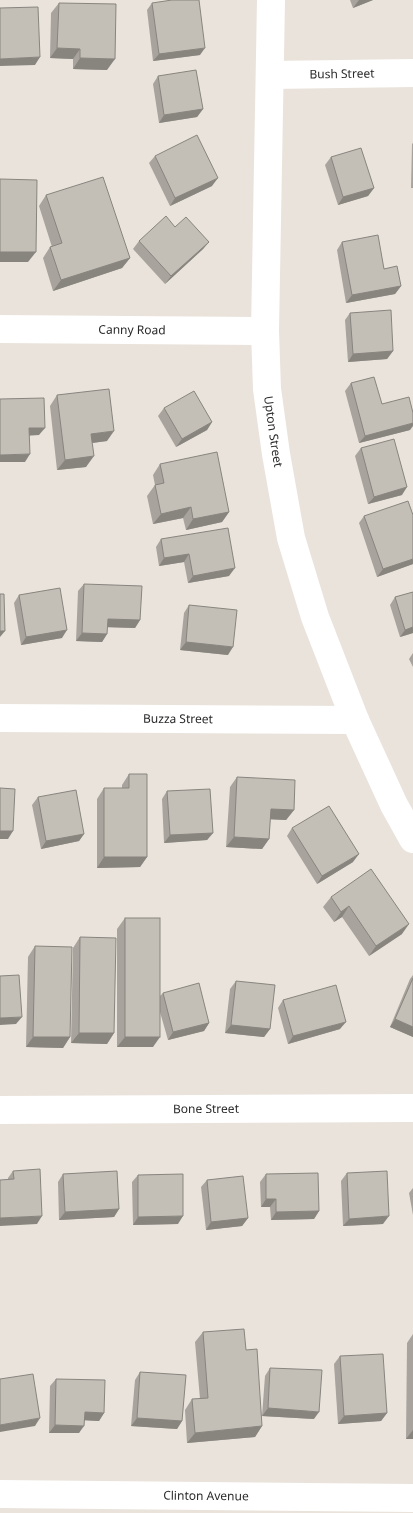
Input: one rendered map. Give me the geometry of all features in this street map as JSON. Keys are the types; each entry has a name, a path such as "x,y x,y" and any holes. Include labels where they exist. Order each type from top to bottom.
{"street":[{"name":"Upton Street","path":"271,0 266,331 267,389 276,454 291,538 315,617 355,720 394,805 413,839"},
{"name":"Bush Street","path":"271,75 413,74"},
{"name":"Canny Road","path":"0,330 266,331"},
{"name":"Buzza Street","path":"0,718 355,720"},
{"name":"Bone Street","path":"0,1110 413,1108"},
{"name":"Clinton Avenue","path":"0,1494 413,1498"}],"building":[{"path":"172,0 199,0 205,48 159,54 152,3"},
{"path":"59,3 116,4 115,59 80,58 80,49 57,48"},
{"path":"38,7 40,57 0,59 0,8"},
{"path":"196,70 203,109 164,115 158,76"},
{"path":"197,135 218,178 175,198 155,156"},
{"path":"361,148 374,188 343,197 331,157"},
{"path":"103,177 130,258 61,280 50,247 62,243 46,195"},
{"path":"0,179 37,180 36,252 0,252"},
{"path":"166,216 175,227 186,217 209,242 171,276 139,241"},
{"path":"378,235 384,269 397,266 401,286 352,295 342,242"},
{"path":"391,310 393,351 353,354 350,313"},
{"path":"374,377 382,404 409,397 413,413 413,423 365,436 351,383"},
{"path":"109,389 114,431 91,434 94,456 65,460 57,395"},
{"path":"194,391 212,422 182,439 164,408"},
{"path":"44,398 45,428 29,428 30,454 0,455 0,399"},
{"path":"394,439 407,487 374,497 361,448"},
{"path":"217,452 229,512 193,519 191,507 161,514 155,485 164,483 160,464"},
{"path":"408,501 413,515 413,559 383,569 364,516"},
{"path":"228,528 235,568 193,576 189,554 164,558 161,539"},
{"path":"84,584 142,586 140,620 108,619 107,634 82,633"},
{"path":"60,588 67,630 26,637 19,595"},
{"path":"413,592 413,627 405,630 395,597"},
{"path":"0,594 4,594 5,631 0,631"},
{"path":"189,605 237,610 233,647 186,642"},
{"path":"129,774 147,774 147,857 104,857 104,788 129,788"},
{"path":"237,777 295,780 294,810 271,809 269,839 234,837"},
{"path":"0,788 15,789 13,831 0,831"},
{"path":"210,789 213,833 170,835 167,791"},
{"path":"76,790 84,834 46,841 38,797"},
{"path":"329,806 359,854 322,876 292,828"},
{"path":"371,869 409,924 376,946 349,906 341,912 331,897"},
{"path":"125,918 160,918 160,1037 125,1037"},
{"path":"80,937 116,938 114,1033 79,1033"},
{"path":"35,946 72,947 70,1037 33,1037"},
{"path":"19,975 22,1017 0,1018 0,976"},
{"path":"413,978 413,1027 395,1019"},
{"path":"236,981 275,985 270,1029 231,1025"},
{"path":"199,983 209,1023 173,1032 163,993"},
{"path":"336,985 346,1022 293,1036 283,1000"},
{"path":"40,1169 42,1216 0,1218 0,1180 14,1179 13,1171"},
{"path":"117,1171 119,1209 65,1212 63,1174"},
{"path":"387,1171 389,1216 349,1219 347,1173"},
{"path":"318,1173 319,1211 276,1212 276,1199 266,1199 266,1174"},
{"path":"183,1174 183,1216 138,1217 138,1175"},
{"path":"243,1176 248,1218 211,1222 207,1180"},
{"path":"244,1329 246,1350 257,1349 262,1426 195,1433 192,1399 208,1398 203,1332"},
{"path":"383,1354 387,1413 344,1416 340,1356"},
{"path":"270,1368 322,1370 319,1412 268,1408"},
{"path":"140,1372 186,1375 182,1421 137,1418"},
{"path":"33,1374 40,1418 0,1425 0,1379"},
{"path":"56,1379 105,1380 104,1413 85,1412 84,1426 55,1425"}]}
